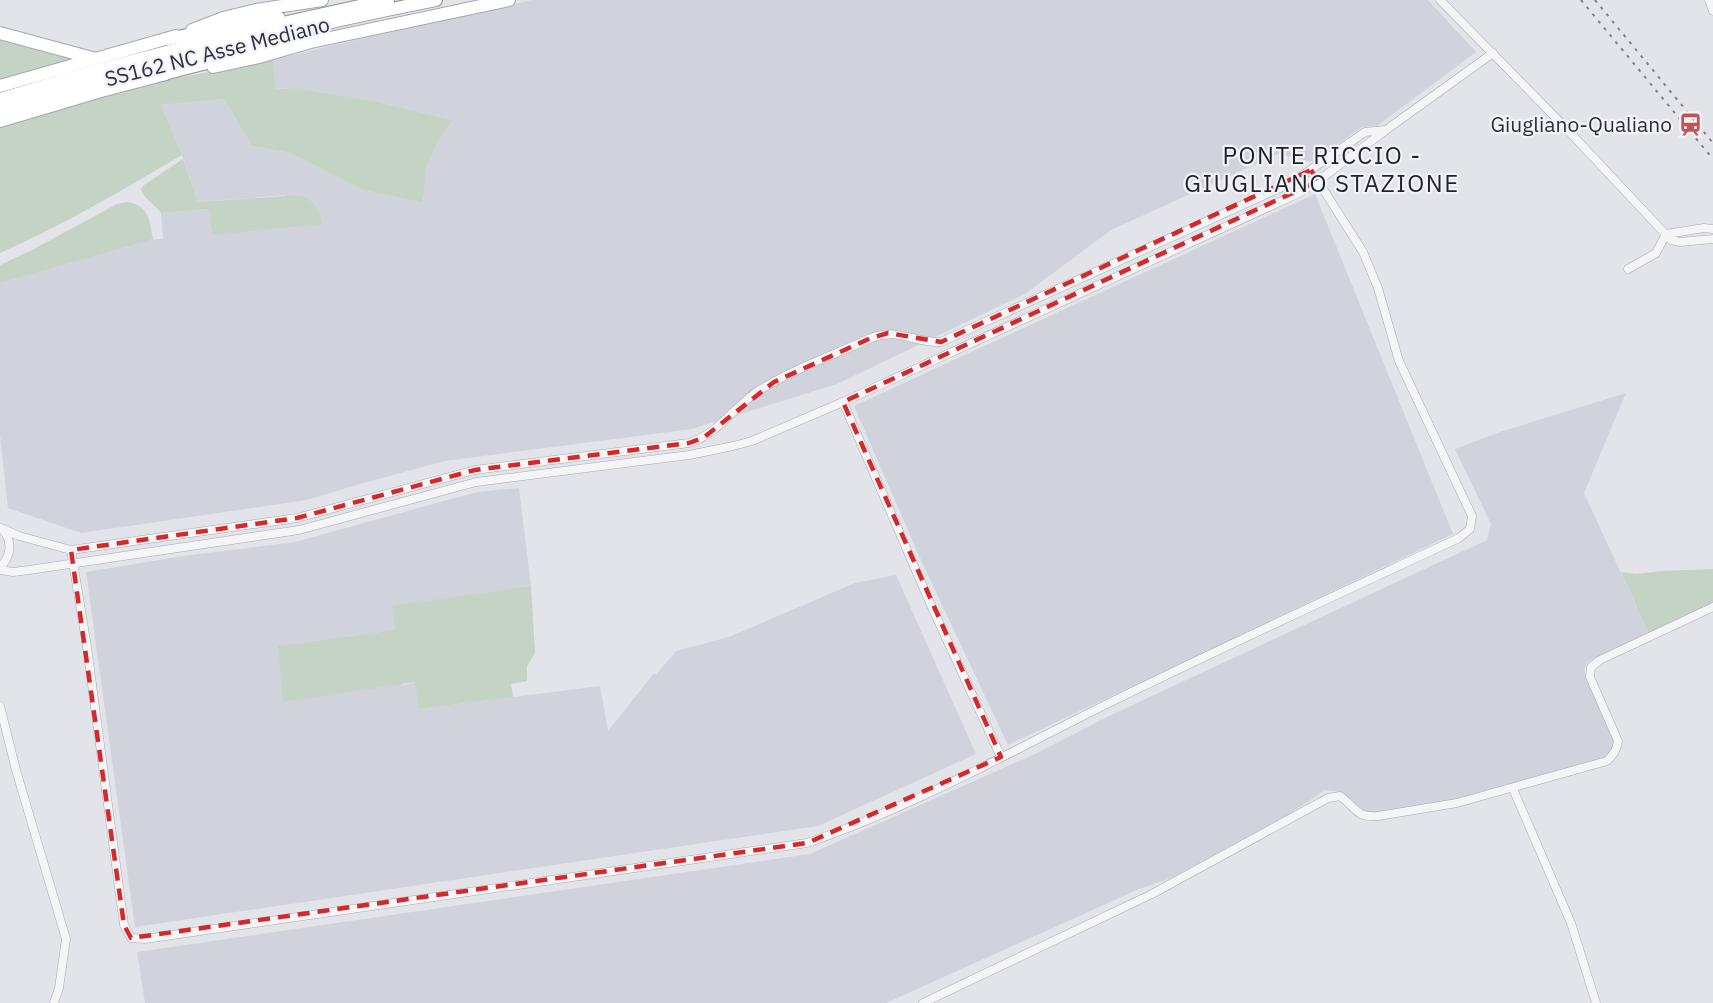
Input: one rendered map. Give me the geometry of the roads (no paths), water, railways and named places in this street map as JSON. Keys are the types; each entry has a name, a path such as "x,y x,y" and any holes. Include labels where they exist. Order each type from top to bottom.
{"main road":[{"path":"168,39 223,18 256,10 322,0"},
{"name":"SS162 NC Asse Mediano","path":"0,99 80,75 307,17 388,0"},
{"name":"SS162 NC Asse Mediano","path":"0,109 86,83 369,13 436,0"},
{"path":"156,76 259,57 311,42 509,0"},
{"path":"0,121 238,55 369,13"},
{"path":"0,86 168,39 258,20 307,17"},
{"path":"0,33 97,59"}],"street":[{"path":"1440,0 1671,240 1680,242 1713,239"},
{"path":"1710,1 1713,11"},
{"path":"1,527 10,542 10,550 8,558 0,569 13,572 299,530 476,482 710,452 752,441 843,402 1298,194 1493,53"},
{"path":"1,527 19,536 70,550 297,518 475,470 689,443 703,438 757,392 774,382 871,338 888,333 934,343 941,342 1293,182 1365,132 1386,130"},
{"path":"70,550 87,647 124,925 131,938 145,939 807,843 843,831 1002,757 1114,701 1459,538 1470,529 1472,516 1399,362 1378,288 1363,252 1311,170"},
{"path":"1666,234 1704,228 1713,229"},
{"path":"1628,269 1656,253 1666,234"},
{"path":"843,402 930,603 1002,757"},
{"path":"923,1003 1152,894 1328,798 1340,796 1366,817 1457,803 1599,764 1613,755 1617,748 1616,735 1590,676 1591,667 1600,660 1713,607"},
{"path":"0,706 16,770 66,939 59,988 54,1003"},
{"path":"1513,789 1572,923 1596,1003"}],"railway":[{"path":"1581,0 1713,159"},
{"path":"1595,0 1713,143"}],"place":[{"name":"Giugliano-Qualiano","path":"1690,124"}],"district":[{"name":"PONTE RICCIO - GIUGLIANO STAZIONE","path":"1322,169"}]}
